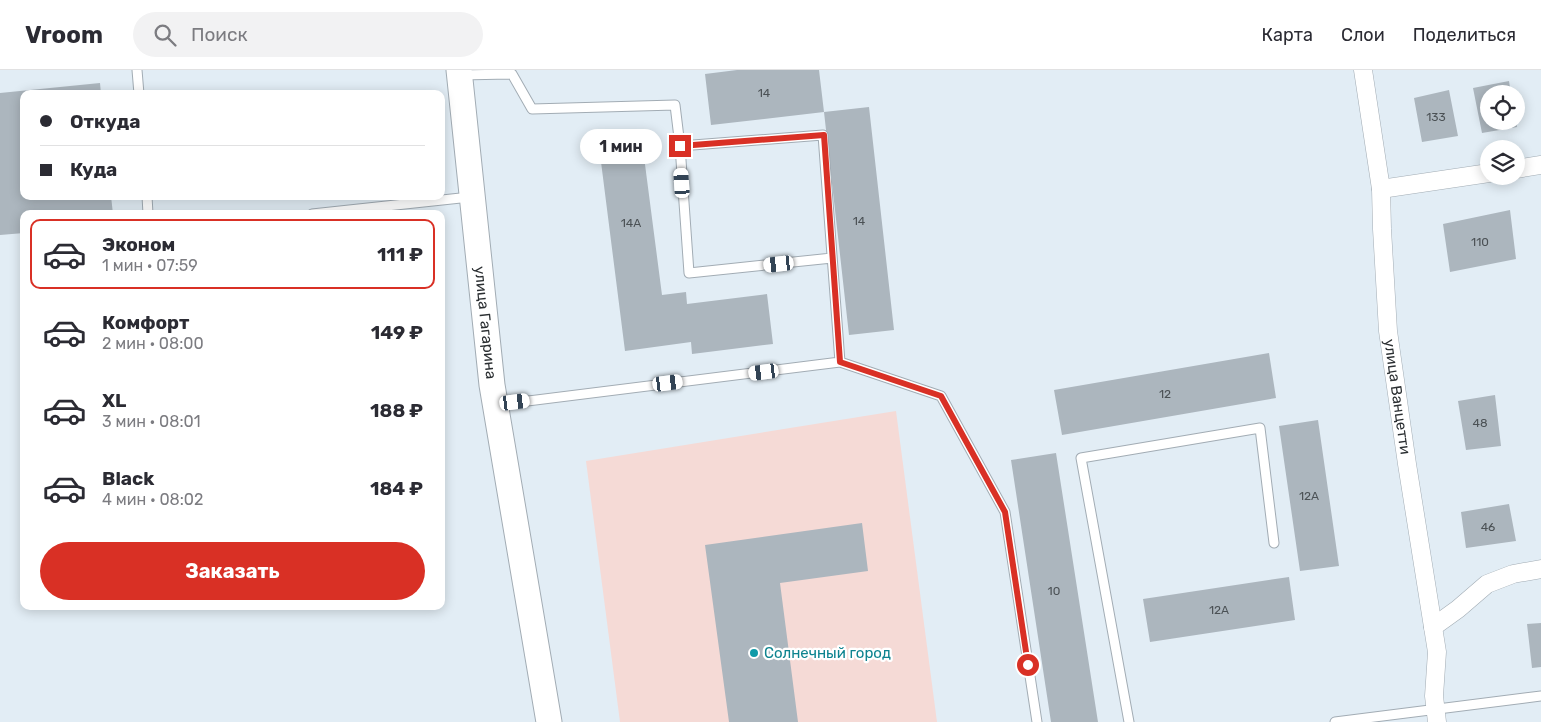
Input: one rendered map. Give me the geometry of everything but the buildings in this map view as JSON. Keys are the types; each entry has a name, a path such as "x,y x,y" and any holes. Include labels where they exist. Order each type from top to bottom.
{"street":[{"name":"улица Ванцетти","path":"1363,70 1381,189 1388,330 1406,464 1437,652 1434,696 1436,716"},
{"name":"улица Гагарина","path":"459,73 496,405 549,722"},
{"path":"1525,168 1541,165"},
{"path":"1381,189 1480,174"},
{"path":"1433,627 1487,584 1513,574 1541,570"}],"lane":[{"path":"137,70 139,90"},
{"path":"459,73 512,74 532,109 675,104 690,273 832,258"},
{"path":"680,146 824,135 840,362"},
{"path":"445,199 472,196"},
{"path":"348,210 436,200"},
{"path":"496,405 840,362 941,396 1005,512 1037,722"},
{"path":"1129,722 1081,458 1260,428 1274,543"},
{"path":"1335,722 1436,716 1541,696"}],"shaded area":[{"path":"896,411 937,722 620,722 586,461"}],"place":[{"name":"Солнечный город","path":"754,653"}],"route":[{"path":"680,146 824,135 840,362 941,396 1005,512 1028,665"}]}
